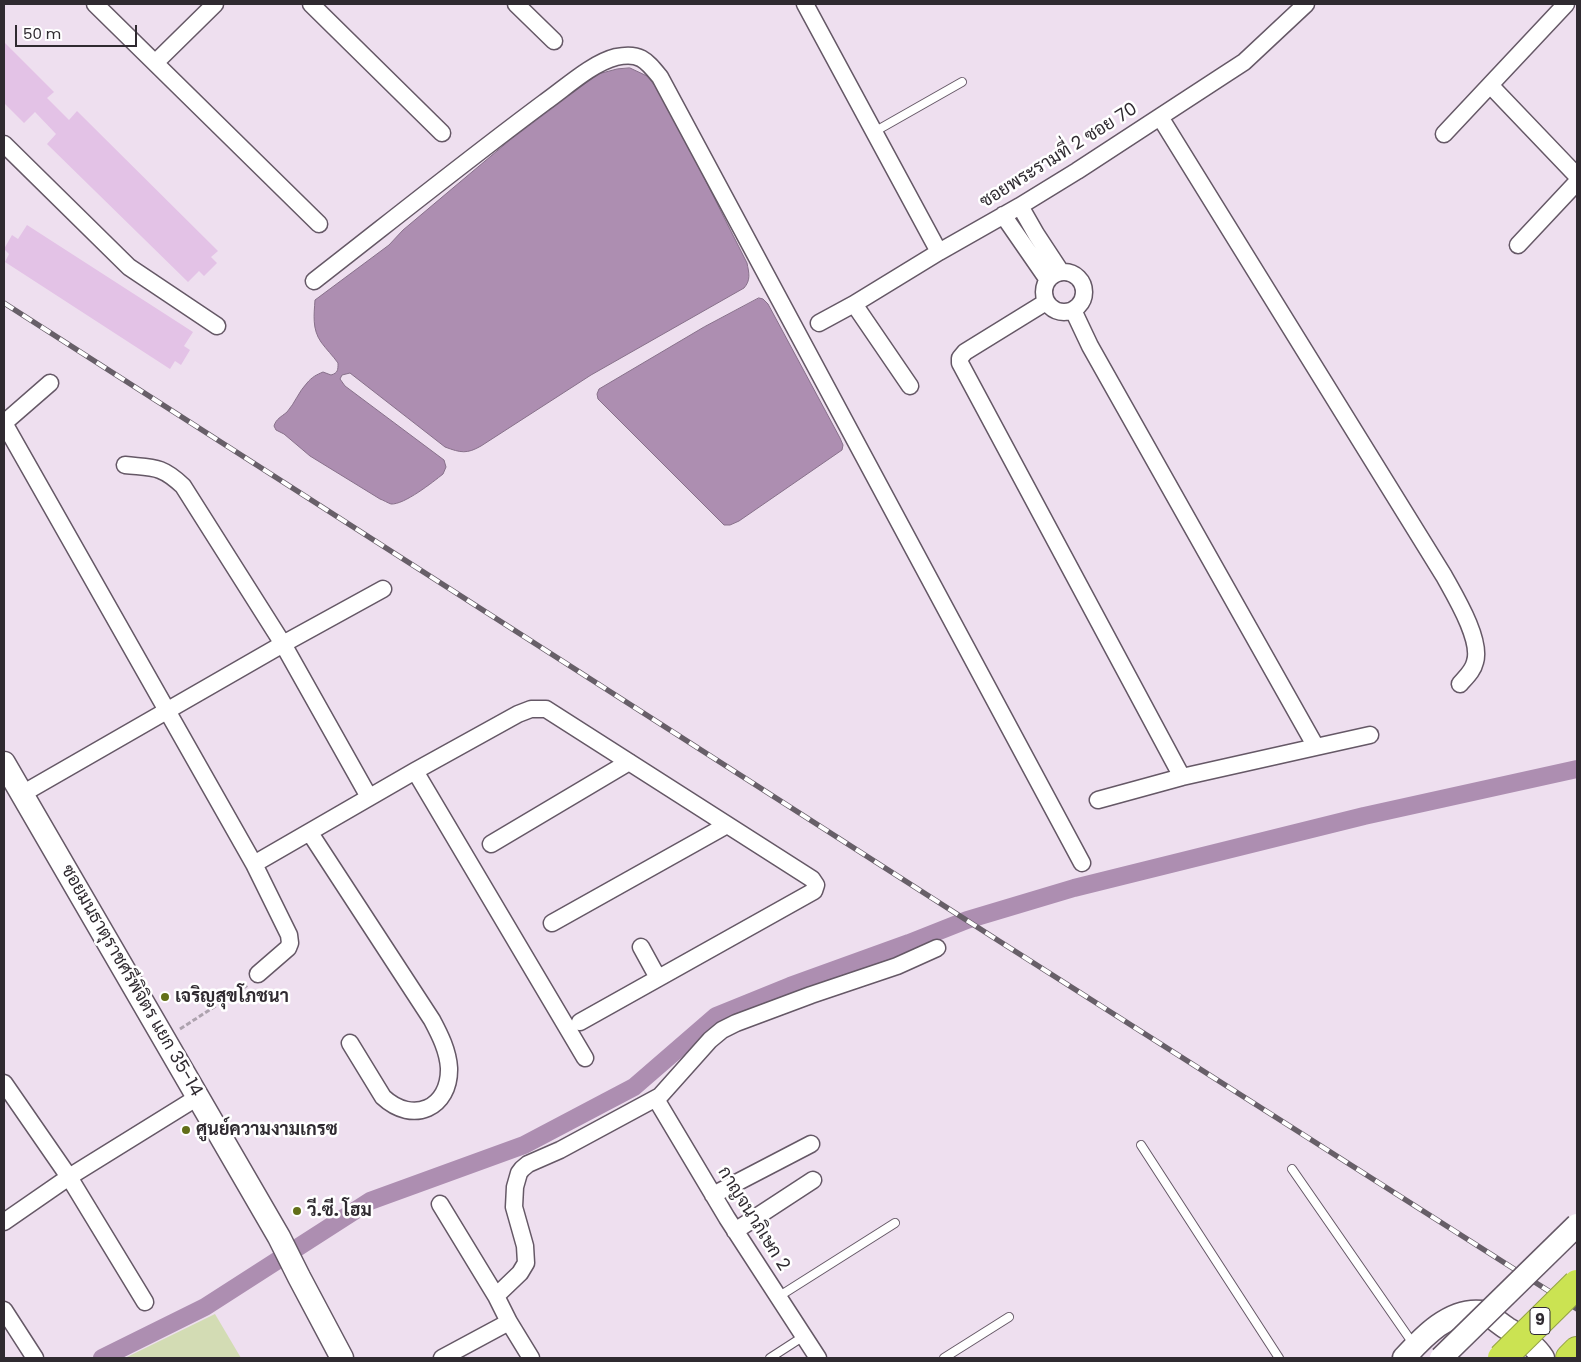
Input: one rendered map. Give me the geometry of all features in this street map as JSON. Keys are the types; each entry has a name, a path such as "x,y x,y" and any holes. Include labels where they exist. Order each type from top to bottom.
{"highway":[{"name":"9","path":"1502,1358 1577,1284"},
{"path":"1570,1358 1577,1351"}],"street":[{"path":"95,4 319,224"},
{"path":"156,62 215,4"},
{"path":"311,4 442,133"},
{"path":"516,4 554,41"},
{"path":"805,4 939,252"},
{"name":"ซอยพระรามที่ 2 ซอย 70","path":"819,323 1077,171 1244,62 1306,4"},
{"path":"1444,134 1566,4"},
{"path":"314,281 521,120 590,70 616,57 632,55 646,60 660,77 1082,863"},
{"path":"1490,85 1577,176"},
{"path":"1160,117 1444,576 1464,614 1477,648 1475,662 1470,673 1460,684"},
{"path":"4,144 129,267 217,326"},
{"path":"1518,245 1577,182"},
{"path":"1020,206 1036,234 1054,276"},
{"path":"1003,214 1054,276"},
{"path":"1073,274 1082,283 1081,301 1073,310 1067,312 1055,310 1046,302 1044,291 1054,276 1073,274"},
{"path":"1046,302 965,352 960,358 960,363 1182,777"},
{"path":"854,304 910,386"},
{"path":"1073,310 1090,346 1316,747"},
{"path":"50,383 4,423 254,864 289,935 290,943 288,948 256,978"},
{"path":"125,465 158,468 165,471 183,486 283,644 369,797"},
{"path":"22,794 283,644 384,589"},
{"path":"254,864 518,714 531,709 546,709 812,879 816,885 814,891 580,1022"},
{"path":"1098,800 1182,777 1370,735"},
{"path":"491,844 628,762"},
{"name":"ซอยมนธาตุราชศรีพิจิตร แยก 35-14","path":"4,763 279,1237 342,1358"},
{"path":"415,771 585,1058"},
{"path":"552,923 727,825"},
{"path":"310,833 432,1020 447,1055 449,1068 447,1088 428,1109 421,1111 400,1109 390,1104 383,1097 350,1043"},
{"path":"641,947 658,978"},
{"path":"496,1296 520,1273 526,1263 524,1246 514,1207 515,1187 519,1173 528,1164 560,1150 656,1099 666,1091 710,1040 722,1030 811,995 897,966 937,948"},
{"path":"4,1083 70,1177 145,1302"},
{"path":"4,1222 70,1177 198,1097"},
{"name":"กาญจนาภิเษก 2","path":"656,1099 713,1195 818,1358"},
{"path":"713,1195 812,1144"},
{"path":"735,1230 813,1180"},
{"path":"440,1204 531,1358"},
{"path":"1441,1358 1577,1225"},
{"path":"4,1310 35,1358"},
{"path":"1410,1352 1442,1322 1463,1314 1483,1312 1536,1348 1544,1358"},
{"path":"442,1358 509,1322"}],"lane":[{"path":"874,132 962,82"},
{"path":"1141,1145 1279,1358"},
{"path":"1292,1169 1410,1352"},
{"path":"778,1297 895,1223"},
{"path":"944,1358 1009,1317"},
{"path":"770,1358 804,1336"}],"path":[{"path":"164,1039 256,978"}],"green space":[{"path":"215,1314 241,1358 125,1358"}],"shaded area":[{"path":"630,68 647,76 663,96 747,263 749,279 744,288 591,375 481,446 468,451 445,447 350,373 342,375 340,379 345,386 444,460 446,467 443,474 418,492 397,503 391,504 380,499 310,456 284,434 276,430 274,426 276,422 287,412 314,376 323,372 331,375 338,369 338,363 321,342 316,332 314,322 315,300 389,245 403,230 510,140 598,74"},
{"path":"759,298 768,304 843,445 842,450 739,521 730,525 724,525 598,399 597,394 599,389 704,327"}],"building":[{"path":"4,42 54,92 47,98 69,120 77,111 218,251 211,257 217,263 204,276 199,271 188,282 47,144 56,134 35,112 24,123 4,103"},
{"path":"27,225 193,332 184,346 190,350 181,365 175,361 170,369 5,262 9,254 4,249 12,235 18,239"}],"waterway":[{"path":"102,1358 205,1307 370,1201 524,1145 634,1087 716,1016 790,986 967,920 1074,888 1364,816 1577,769"}],"railway":[{"path":"4,303 1577,1309"}],"place":[{"name":"เจริญสุขโภชนา","path":"165,997"},
{"name":"ศูนย์ความงามเกรซ","path":"186,1130"},
{"name":"วี.ซี. โฮม","path":"297,1211"}]}
